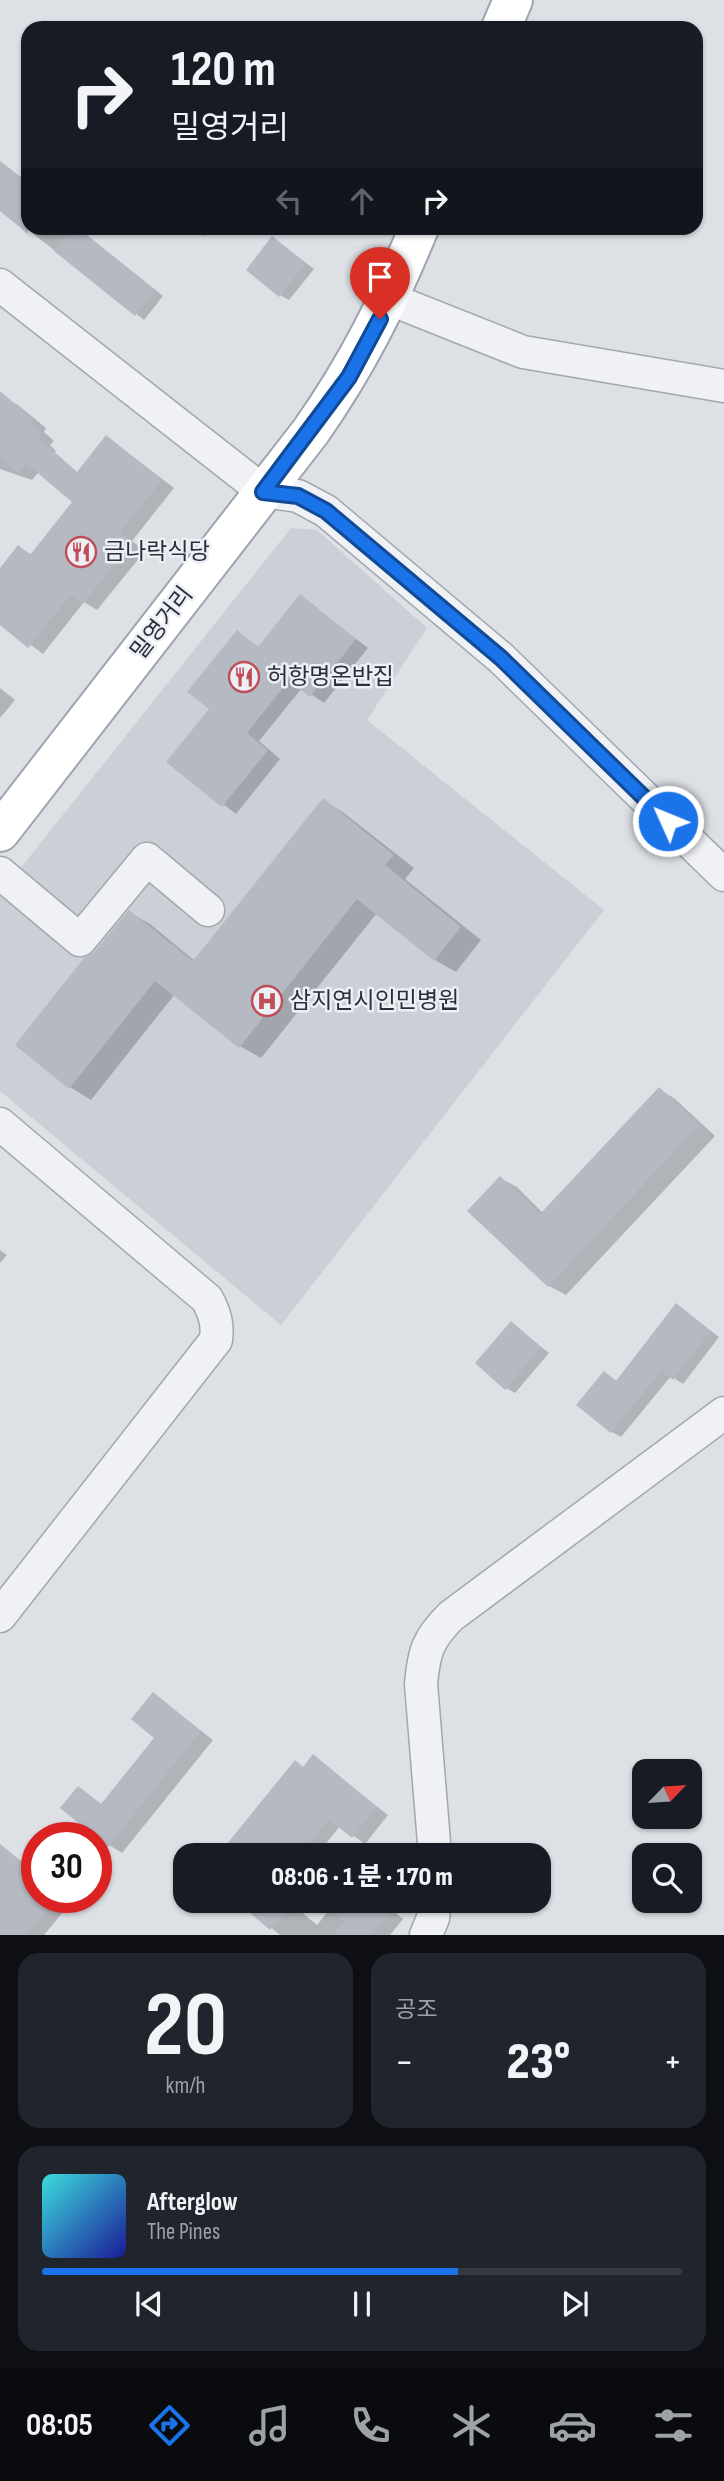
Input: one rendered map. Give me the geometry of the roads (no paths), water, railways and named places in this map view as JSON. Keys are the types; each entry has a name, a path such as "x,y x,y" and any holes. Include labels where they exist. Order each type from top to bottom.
{"main road":[{"path":"504,21 513,0"},
{"name":"밀영거리","path":"0,832 349,377 390,299 416,235"}],"street":[{"path":"0,285 263,492 298,496 326,511 491,649 724,875"},
{"path":"390,299 523,352 724,386"},
{"path":"0,873 80,940 147,859 208,910"},
{"path":"0,1616 216,1340 218,1329 215,1315 207,1300 5,1138"},
{"path":"434,1843 421,1684 424,1658 431,1636 451,1616 724,1413"},
{"path":"426,1935 434,1913"}],"place":[{"name":"금나락식당","path":"81,552"},
{"name":"허항명온반집","path":"244,677"},
{"name":"삼지연시인민병원","path":"267,1001"}]}
